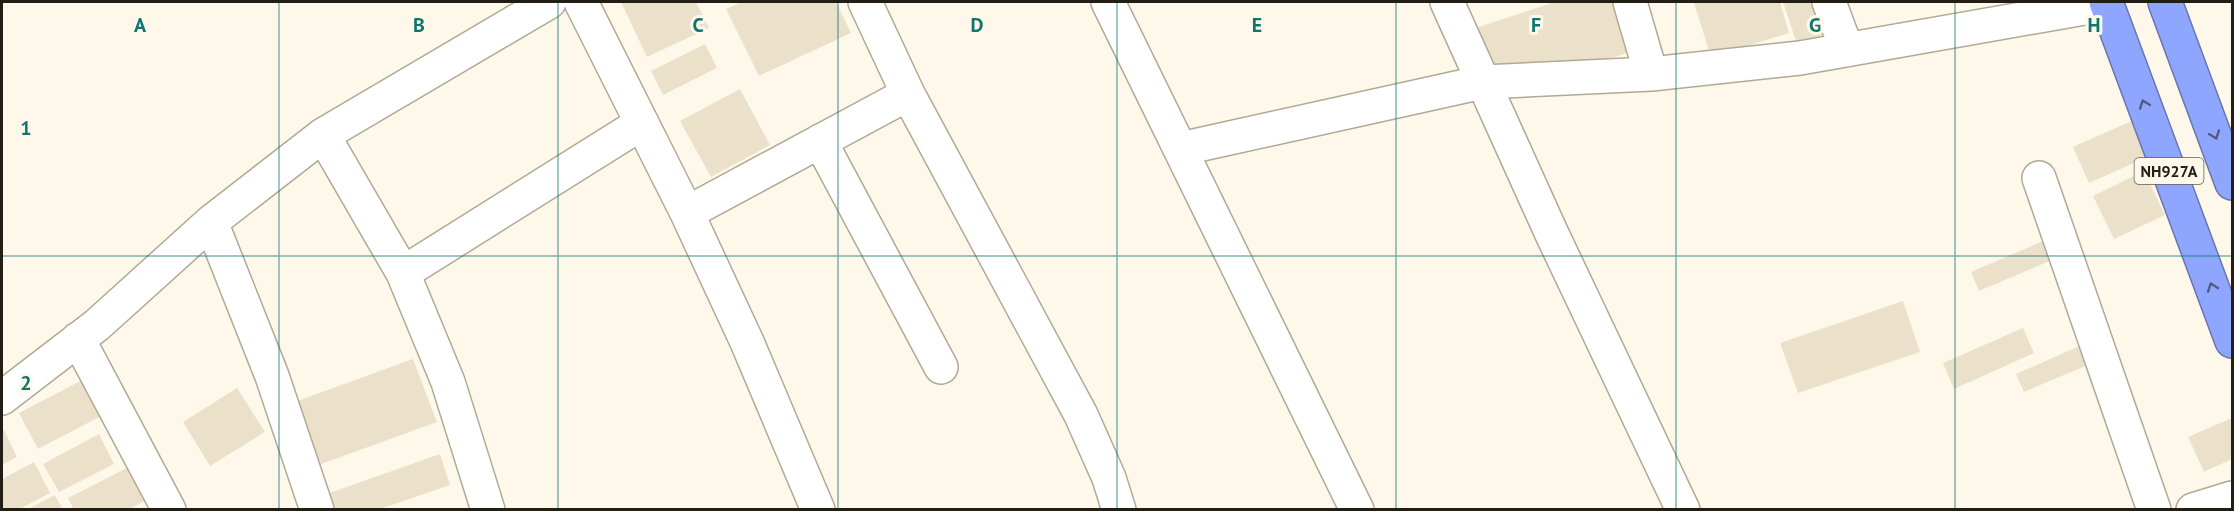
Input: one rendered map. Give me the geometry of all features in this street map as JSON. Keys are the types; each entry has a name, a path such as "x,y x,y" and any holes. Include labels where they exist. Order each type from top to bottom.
{"highway":[{"name":"NH927A","path":"2165,2 2232,183"},
{"name":"NH927A","path":"2107,3 2232,341"}],"street":[{"path":"2,398 97,325 211,222 323,135 549,2"},
{"path":"581,2 687,213 747,342 818,510"},
{"path":"865,2 908,94 1081,415 1109,478 1119,510"},
{"path":"1108,2 1357,510"},
{"path":"1447,2 1551,232 1683,510"},
{"path":"1630,2 1651,74"},
{"path":"1829,2 1847,50"},
{"path":"1180,149 1483,82 1651,74 1800,58 2107,3"},
{"path":"687,213 908,94"},
{"path":"403,273 642,123"},
{"path":"323,135 403,273 448,382 488,510"},
{"path":"820,141 941,367"},
{"path":"2039,178 2154,510"},
{"path":"211,222 272,376 317,510"},
{"path":"78,339 169,510"},
{"path":"2193,510 2232,498"}],"building":[{"path":"621,2 696,2 709,28 647,57"},
{"path":"742,2 836,2 851,33 759,76 726,9"},
{"path":"1555,2 1619,2 1636,50 1597,63 1487,69 1473,29"},
{"path":"1780,2 1789,33 1711,57 1694,3"},
{"path":"1783,2 1817,2 1827,34 1797,44"},
{"path":"705,44 717,68 663,95 651,71"},
{"path":"740,89 770,145 711,177 680,121"},
{"path":"2136,119 2152,155 2089,183 2073,147"},
{"path":"2144,171 2165,215 2114,239 2093,196"},
{"path":"2050,238 2059,257 1979,291 1971,272"},
{"path":"1903,301 1920,352 1798,393 1780,343"},
{"path":"2023,328 2034,353 1954,389 1943,363"},
{"path":"2082,345 2090,364 2024,392 2016,374"},
{"path":"413,359 437,422 313,467 289,404"},
{"path":"86,378 105,414 38,449 19,413"},
{"path":"237,388 265,432 210,466 183,422"},
{"path":"2232,418 2232,459 2204,472 2188,437"},
{"path":"4,430 17,457 2,465 2,431"},
{"path":"99,434 114,464 59,492 43,464"},
{"path":"440,454 450,485 377,510 326,510 321,496"},
{"path":"34,462 50,493 18,510 2,510 2,479"},
{"path":"133,465 150,498 128,510 74,510 68,498"},
{"path":"55,495 63,510 26,510"}]}
